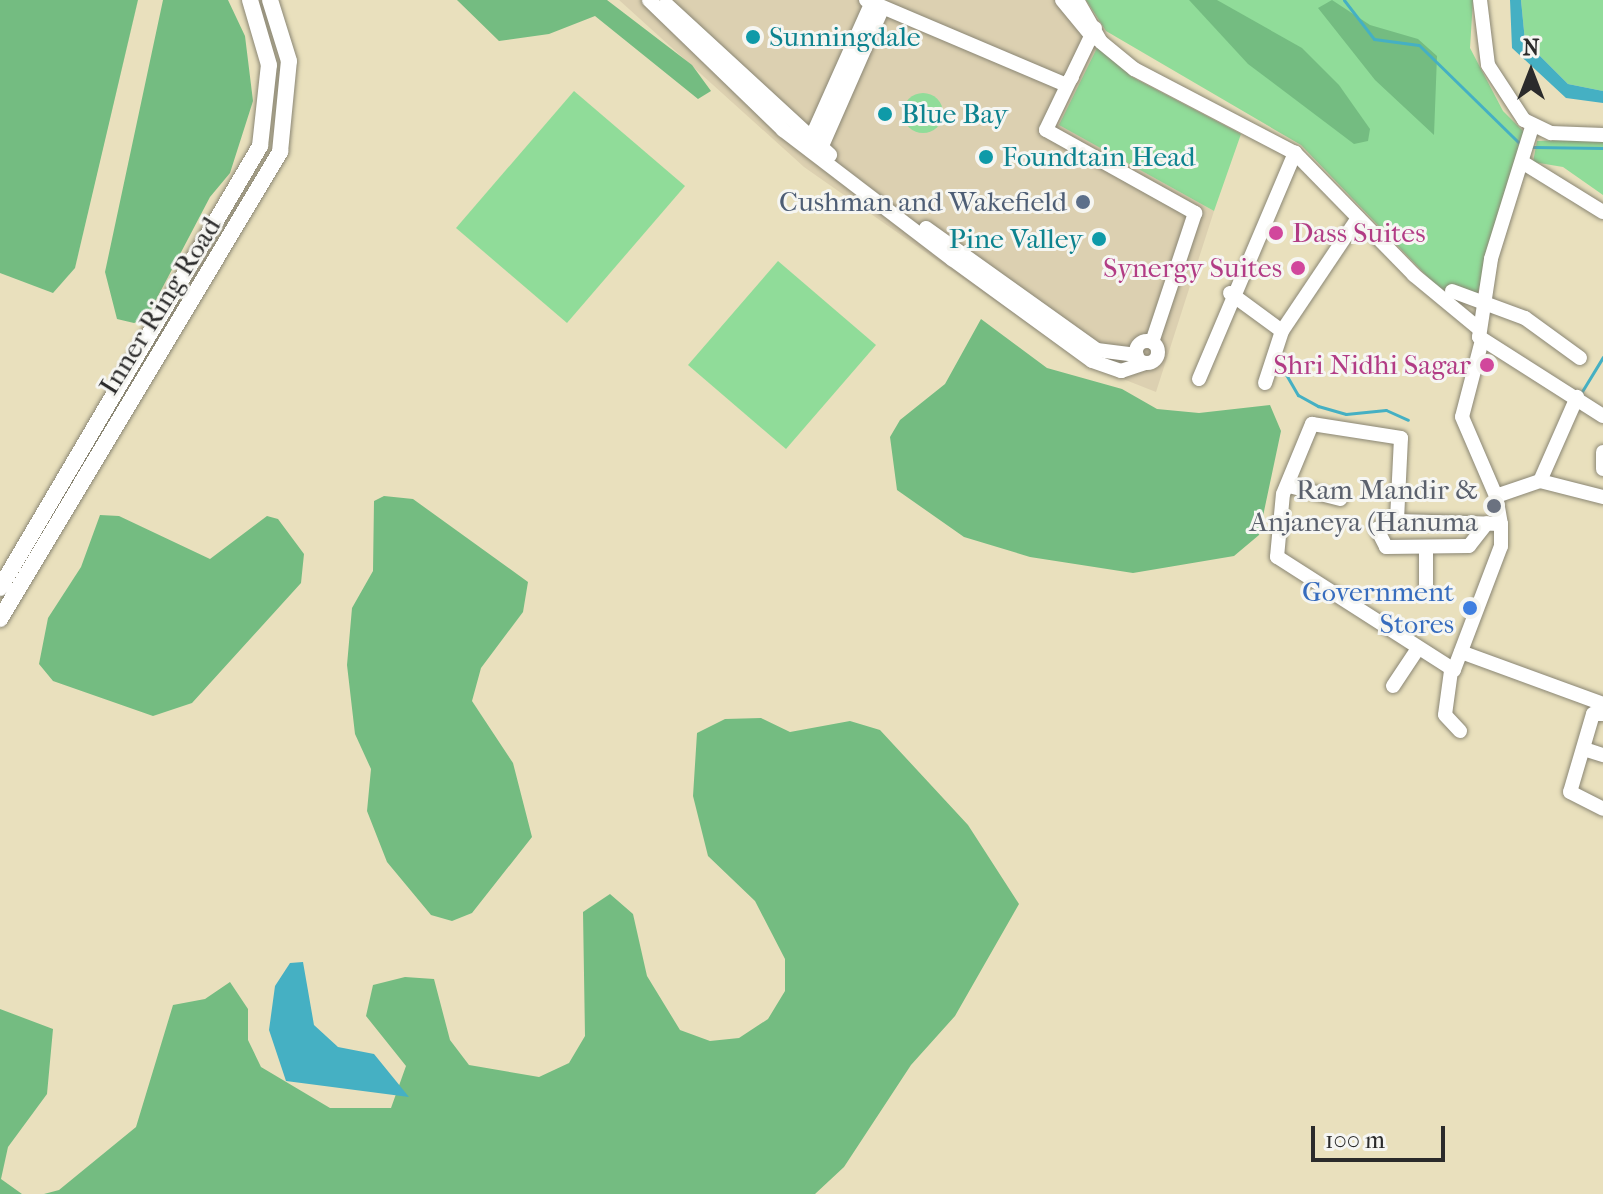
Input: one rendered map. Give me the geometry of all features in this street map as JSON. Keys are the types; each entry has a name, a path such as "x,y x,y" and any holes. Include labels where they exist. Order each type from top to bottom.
{"main road":[{"name":"Inner Ring Road","path":"0,619 165,330 264,136 269,65 250,0"},
{"name":"Inner Ring Road","path":"0,588 285,139 289,61 270,0"}],"street":[{"path":"649,0 694,51 814,149 1092,361 1121,371 1158,353 1152,342 1195,213 1046,130 1066,85 1095,37"},
{"path":"662,0 814,149"},
{"path":"1062,0 1095,37 1134,69 1295,153 1358,218 1478,328"},
{"path":"1077,0 1095,37"},
{"path":"1480,0 1480,44 1494,80 1532,127 1603,135"},
{"path":"814,149 873,4 1066,85"},
{"path":"1460,731 1445,715 1451,671 1500,557 1494,523 1496,496 1462,417 1481,344 1478,328 1482,305 1532,127"},
{"path":"1525,152 1603,212"},
{"path":"1199,379 1230,293 1295,153"},
{"path":"1265,383 1282,331 1358,218"},
{"path":"1452,291 1482,305 1525,318 1580,358"},
{"path":"1230,293 1282,331"},
{"path":"1481,344 1577,397 1603,416"},
{"path":"1540,481 1577,397"},
{"path":"1396,518 1401,438 1312,424 1289,486 1280,562 1451,671"},
{"path":"1603,452 1603,469"},
{"path":"1496,496 1540,481 1603,497"},
{"path":"1289,486 1340,499"},
{"path":"1396,518 1494,523 1469,546 1426,549 1381,544 1380,524 1396,518"},
{"path":"1426,549 1426,586"},
{"path":"1393,686 1417,650"},
{"path":"1461,652 1603,704"},
{"path":"1603,714 1593,714 1570,792 1603,809"},
{"path":"1584,749 1603,755"}],"shaded area":[{"path":"619,0 1085,0 1106,31 1060,125 1214,211 1156,392 1085,364 804,167"}],"green space":[{"path":"0,0 138,0 75,268 53,293 0,273"},
{"path":"163,0 228,0 245,36 253,101 230,173 210,197 146,319 134,323 117,319 105,272"},
{"path":"457,0 607,0 692,65 711,91 698,99 595,16 549,34 499,41"},
{"path":"1086,0 1473,0 1470,48 1503,111 1524,132 1474,306 1445,295 1301,145 1106,31"},
{"path":"1189,0 1217,0 1302,48 1339,85 1370,129 1368,141 1354,144 1248,64"},
{"path":"1332,0 1370,25 1418,39 1437,56 1434,135 1375,80 1318,8"},
{"path":"1521,0 1603,0 1603,91 1568,84 1525,41"},
{"path":"1098,46 1132,77 1241,134 1214,211 1059,125"},
{"path":"574,91 685,186 567,323 456,228"},
{"path":"923,93 937,99 943,113 937,127 923,133 909,127 903,113 909,99"},
{"path":"1603,139 1603,195 1563,167 1533,162 1537,141"},
{"path":"778,261 876,345 786,449 688,365"},
{"path":"981,319 1047,368 1122,389 1157,409 1199,413 1270,405 1281,431 1259,535 1234,556 1133,573 1030,557 964,537 897,490 890,437 900,420 945,384"},
{"path":"384,496 413,499 528,582 523,612 481,668 472,701 513,763 532,837 472,913 452,921 431,915 387,862 367,811 371,769 355,734 347,665 352,608 373,571 374,501"},
{"path":"100,515 119,516 210,559 267,516 278,519 304,554 301,583 192,703 153,716 53,681 39,664 48,618 81,567"},
{"path":"761,718 790,732 850,721 880,730 968,825 1019,904 955,1016 911,1065 844,1167 815,1194 44,1194 59,1190 136,1127 173,1005 205,999 230,982 248,1009 248,1040 261,1067 330,1108 391,1108 406,1066 366,1016 373,985 405,977 434,979 450,1040 469,1065 539,1077 569,1063 585,1036 583,912 610,894 633,914 647,976 680,1030 710,1041 739,1038 768,1019 785,991 785,959 755,901 708,856 693,796 697,733 725,719"},
{"path":"0,1009 53,1029 47,1094 8,1147 1,1179 22,1194 0,1194"}],"water":[{"path":"1510,0 1521,0 1525,41 1568,84 1603,91 1603,103 1566,98 1512,48"},
{"path":"303,962 314,1025 338,1047 374,1054 409,1097 286,1081 269,1030 275,986 290,963"}],"waterway":[{"path":"1344,0 1374,39 1419,45 1521,145"},
{"path":"1532,147 1603,148"},
{"path":"1581,393 1603,357"},
{"path":"1284,371 1298,395 1318,406 1346,414 1386,410 1408,420"}],"place":[{"name":"Sunningdale","path":"753,37"},
{"name":"Blue Bay","path":"885,114"},
{"name":"Foundtain Head","path":"986,157"},
{"name":"Cushman and Wakefield","path":"1083,202"},
{"name":"Dass Suites","path":"1276,233"},
{"name":"Pine Valley","path":"1099,239"},
{"name":"Synergy Suites","path":"1298,268"},
{"name":"Shri Nidhi Sagar","path":"1487,365"},
{"name":"Ram Mandir & Anjaneya (Hanuma","path":"1494,506"},
{"name":"Government Stores","path":"1470,608"}]}
